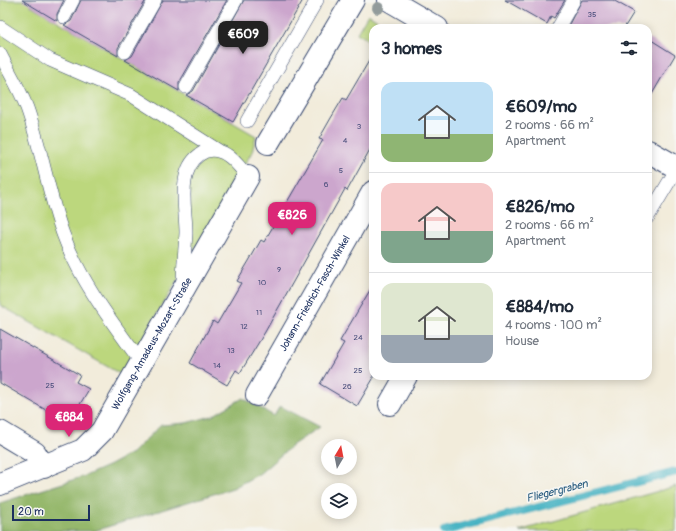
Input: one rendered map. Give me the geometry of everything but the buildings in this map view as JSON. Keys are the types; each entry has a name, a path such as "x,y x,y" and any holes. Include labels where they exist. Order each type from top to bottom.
{"street":[{"path":"268,143 353,0"},
{"path":"389,0 430,24"},
{"path":"652,153 676,168"},
{"name":"Wolfgang-Amadeus-Mozart-Straße","path":"0,484 83,450 93,442 114,412 182,290 248,177"},
{"name":"Johann-Friedrich-Fasch-Winkel","path":"257,395 369,199"},
{"path":"390,404 404,380"},
{"path":"0,432 35,453 44,467"}],"lane":[{"path":"64,16 73,0"},
{"path":"125,52 155,0"},
{"path":"186,87 236,0"},
{"path":"247,121 318,0"},
{"path":"560,24 574,0"},
{"path":"0,27 50,60 131,95 158,111 218,151 227,155 248,177"},
{"path":"0,54 16,81 27,108 56,211 73,256 85,279 113,323 141,362"},
{"path":"182,290 186,233 184,181 188,167 196,156 202,151 218,151"},
{"path":"652,210 676,168"}],"green space":[{"path":"0,0 33,0 30,5 256,136 252,152 122,375 0,305"},
{"path":"368,14 381,22 380,24 369,24 369,40 357,33"},
{"path":"243,398 274,416 280,406 320,427 294,444 259,474 233,488 94,531 0,531 0,503 85,476 132,453 161,425 186,423 212,416"},
{"path":"676,486 676,531 519,531"}],"waterway":[{"name":"Fliegergraben","path":"444,531 676,472"}]}
